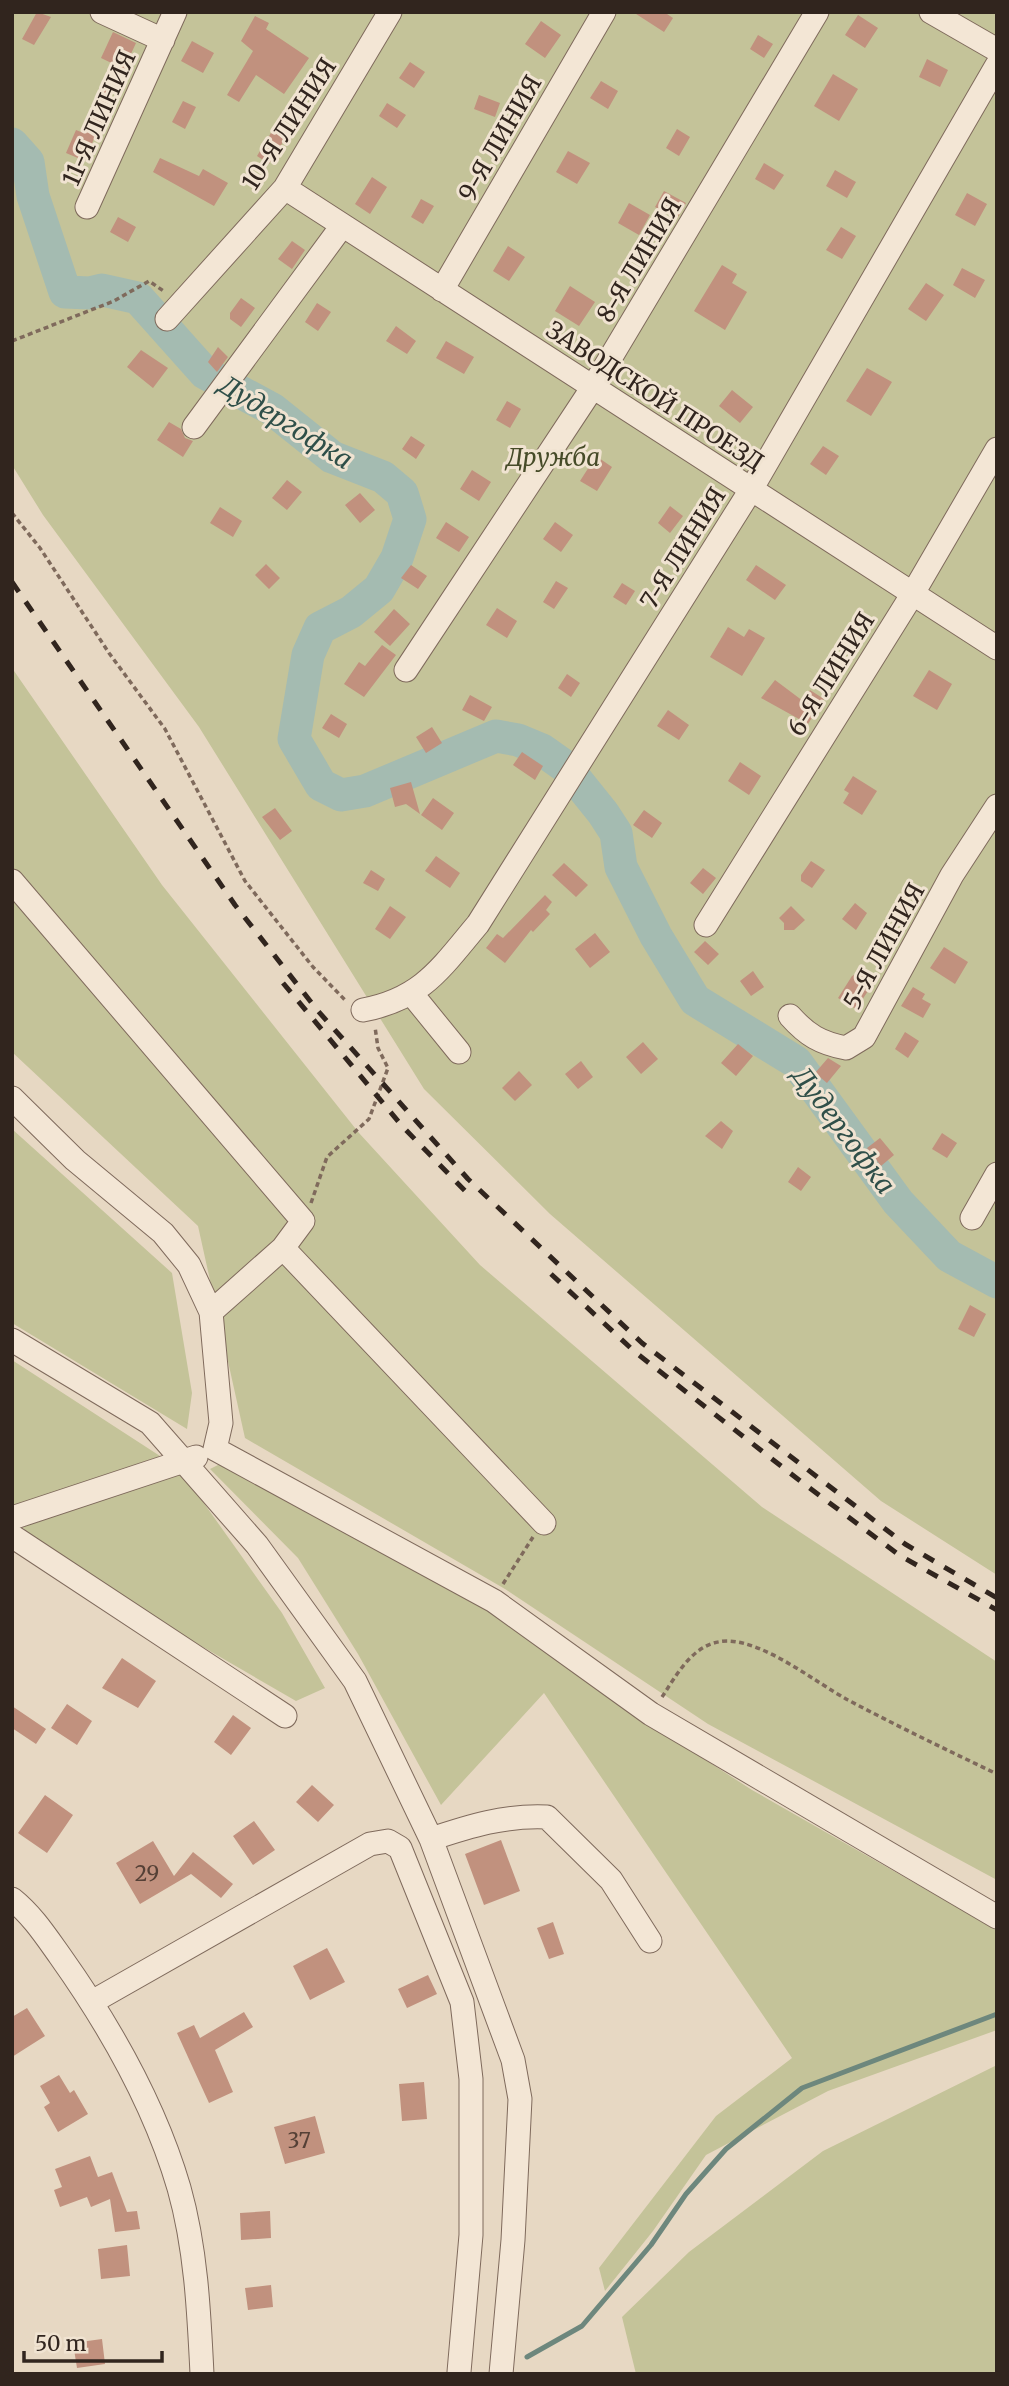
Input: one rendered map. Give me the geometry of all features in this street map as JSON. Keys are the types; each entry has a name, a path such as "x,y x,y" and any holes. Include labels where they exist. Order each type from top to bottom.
{"street":[{"path":"102,12 163,40"},
{"name":"11-Я ЛИНИЯ","path":"87,207 176,12"},
{"name":"10-Я ЛИНИЯ","path":"167,319 285,188 390,12"},
{"name":"9-Я ЛИНИЯ","path":"442,290 604,12"},
{"name":"8-Я ЛИНИЯ","path":"406,670 593,387 817,12"},
{"path":"931,12 997,51"},
{"name":"7-Я ЛИНИЯ","path":"368,1009 392,1004 411,993 429,979 478,924 752,488 997,65"},
{"name":"ЗАВОДСКОЙ ПРОЕЗД","path":"285,188 997,648"},
{"path":"194,427 342,226"},
{"name":"6-Я ЛИНИЯ","path":"706,925 912,595 997,449"},
{"name":"5-Я ЛИНИЯ","path":"790,1016 808,1036 829,1045 846,1048 864,1037 952,875 997,807"},
{"path":"12,881 303,1221 283,1248 211,1312"},
{"path":"411,993 458,1052"},
{"path":"12,1098 75,1160 163,1233 190,1265 211,1312 221,1423 215,1449"},
{"path":"971,1218 997,1174"},
{"path":"283,1248 544,1523"},
{"path":"12,1340 150,1423 257,1545 355,1681 431,1839 513,2060 520,2099 513,2240 500,2374"},
{"path":"12,1518 185,1462 215,1449"},
{"path":"215,1449 494,1601 651,1714 997,1917"},
{"path":"12,1536 285,1716"},
{"path":"431,1839 481,1822 516,1816 547,1817 611,1880 650,1941"},
{"path":"92,2002 370,1844 382,1841 400,1848 462,2002 471,2079 471,2235 459,2372"},
{"path":"12,1899 28,1912 92,2002 151,2114 179,2189 197,2290 202,2374"}],"path":[{"path":"12,341 114,301 149,281"},
{"path":"12,513 40,548 109,653 165,729 245,881 313,967 348,1003 368,1009 378,1048 388,1068 369,1119 327,1157 319,1187 303,1221"},
{"path":"494,1601 516,1560 544,1523"},
{"path":"651,1714 688,1659 705,1647 727,1641 755,1646 848,1700 997,1774"}],"green space":[{"name":"Дружба","path":"12,12 997,12 997,1575 881,1501 550,1214 424,1089 199,727 43,515 12,465"},
{"path":"12,668 162,885 359,1133 480,1265 762,1507 997,1662 997,1880 708,1724 505,1589 245,1438 198,1226 12,1052"},
{"path":"12,1129 172,1273 192,1393 187,1429 12,1323"},
{"path":"12,1360 160,1456 12,1508"},
{"path":"224,1462 497,1613 605,1695 752,1790 997,1930 997,2030 828,2091 706,2155 653,2231 605,2291 599,2268 716,2116 792,2058 544,1693 441,1805 358,1654 298,1558 210,1469"},
{"path":"181,1471 282,1613 325,1688 296,1701 177,1632 31,1539 22,1526"},
{"path":"997,2065 997,2374 636,2374 622,2317 689,2252 823,2151"}],"building":[{"path":"37,12 51,17 34,45 22,39"},
{"path":"633,12 664,12 673,18 664,32"},
{"path":"858,15 878,28 865,48 845,35"},
{"path":"255,16 269,23 266,29 309,58 284,94 256,75 239,102 227,95 253,51 241,41"},
{"path":"541,21 561,35 545,58 525,44"},
{"path":"113,32 136,43 124,69 101,58"},
{"path":"758,35 773,44 764,58 750,49"},
{"path":"192,41 214,53 203,73 181,61"},
{"path":"927,59 948,70 940,87 919,77"},
{"path":"410,62 425,72 414,88 399,78"},
{"path":"833,74 858,89 839,121 814,106"},
{"path":"601,81 618,91 608,109 590,98"},
{"path":"104,85 114,90 106,109 110,110 102,127 99,126 85,161 66,153 76,130 81,132"},
{"path":"479,95 500,103 495,117 474,109"},
{"path":"183,101 196,107 185,129 172,122"},
{"path":"387,103 406,115 397,128 379,116"},
{"path":"277,123 290,131 269,164 257,156"},
{"path":"677,129 690,137 679,156 666,148"},
{"path":"568,151 590,163 577,184 556,172"},
{"path":"160,158 199,176 203,169 228,183 214,206 153,172"},
{"path":"764,163 784,175 774,190 755,179"},
{"path":"835,170 856,182 847,198 826,186"},
{"path":"372,177 387,187 370,214 355,204"},
{"path":"664,191 686,203 677,219 655,207"},
{"path":"967,193 987,204 975,226 955,215"},
{"path":"421,199 434,206 423,224 411,217"},
{"path":"629,203 650,215 639,235 618,223"},
{"path":"118,217 136,227 128,242 110,232"},
{"path":"841,227 856,236 842,259 826,250"},
{"path":"292,241 305,250 292,269 278,259"},
{"path":"508,246 525,257 509,281 493,271"},
{"path":"722,265 737,274 732,283 747,292 725,330 694,311"},
{"path":"962,268 985,280 975,298 953,285"},
{"path":"926,283 944,295 926,321 908,309"},
{"path":"570,286 595,302 579,326 555,311"},
{"path":"241,298 255,308 241,327 230,319 230,313"},
{"path":"317,303 331,312 318,331 305,322"},
{"path":"396,326 416,341 407,354 386,341"},
{"path":"446,341 474,357 464,374 436,358"},
{"path":"218,347 228,357 217,372 208,362"},
{"path":"141,350 168,368 153,388 127,367"},
{"path":"867,368 892,382 871,416 846,401"},
{"path":"732,390 753,407 740,423 719,406"},
{"path":"507,401 521,409 510,428 496,420"},
{"path":"169,422 181,429 185,438 193,441 183,457 157,440"},
{"path":"411,436 425,445 416,459 402,449"},
{"path":"823,446 839,456 826,475 810,464"},
{"path":"596,456 612,467 597,491 580,481"},
{"path":"472,470 491,482 479,501 460,489"},
{"path":"287,480 302,492 287,510 272,498"},
{"path":"360,493 375,510 360,523 345,505"},
{"path":"670,506 683,516 670,533 658,523"},
{"path":"220,507 242,521 233,537 210,523"},
{"path":"446,522 469,537 459,552 436,538"},
{"path":"555,522 573,535 561,552 543,539"},
{"path":"266,564 280,578 269,589 255,575"},
{"path":"411,565 427,576 418,589 401,578"},
{"path":"756,565 786,585 775,600 746,580"},
{"path":"556,581 568,588 554,609 543,602"},
{"path":"622,583 635,591 626,605 613,597"},
{"path":"497,608 517,621 507,638 486,625"},
{"path":"394,609 410,624 390,646 374,632"},
{"path":"728,627 744,637 749,629 765,638 742,676 710,657"},
{"path":"382,645 396,655 364,697 344,684 359,662 365,666"},
{"path":"929,670 952,684 937,710 913,696"},
{"path":"567,674 580,683 571,697 558,688"},
{"path":"775,680 803,701 810,690 824,699 808,724 761,698"},
{"path":"470,695 492,707 484,721 462,710"},
{"path":"668,710 689,725 679,740 657,726"},
{"path":"331,714 347,724 339,738 322,728"},
{"path":"432,727 442,743 426,753 416,737"},
{"path":"522,752 543,766 535,780 513,765"},
{"path":"740,762 761,776 749,795 728,781"},
{"path":"853,776 877,791 862,815 843,803 849,793 844,790"},
{"path":"411,782 420,814 406,804 395,807 390,788"},
{"path":"433,798 454,813 442,830 421,815"},
{"path":"275,808 292,831 280,840 262,817"},
{"path":"644,810 662,823 652,838 633,825"},
{"path":"436,856 460,873 450,888 425,871"},
{"path":"811,861 825,870 812,888 801,881 801,875"},
{"path":"564,863 588,885 576,897 552,875"},
{"path":"703,868 716,878 703,894 690,883"},
{"path":"371,870 385,879 378,891 363,883"},
{"path":"545,895 552,902 546,910 550,914 533,932 531,930 505,963 486,948 497,934 503,938"},
{"path":"855,903 867,913 856,930 842,919"},
{"path":"390,906 406,917 390,939 375,929"},
{"path":"791,906 805,920 794,930 784,930 784,923 779,918"},
{"path":"595,933 610,952 590,968 575,949"},
{"path":"705,941 719,954 708,965 694,952"},
{"path":"944,947 968,962 955,984 930,968"},
{"path":"753,971 764,987 751,996 740,981"},
{"path":"858,973 870,981 870,988 856,1009 838,998 852,976"},
{"path":"913,987 925,994 922,999 931,1004 923,1018 901,1006"},
{"path":"905,1032 919,1041 908,1058 895,1049"},
{"path":"643,1042 658,1059 641,1074 626,1057"},
{"path":"738,1044 753,1056 736,1076 721,1063"},
{"path":"828,1058 841,1066 827,1083 815,1073"},
{"path":"581,1061 593,1077 578,1089 565,1074"},
{"path":"519,1071 532,1085 515,1101 502,1088"},
{"path":"721,1121 733,1131 722,1149 705,1136"},
{"path":"942,1133 957,1143 947,1158 932,1149"},
{"path":"880,1138 894,1155 881,1166 867,1148"},
{"path":"798,1167 811,1177 801,1191 788,1182"},
{"path":"970,1305 986,1314 974,1337 958,1329"},
{"path":"122,1658 156,1681 138,1708 102,1688"},
{"path":"67,1704 92,1721 77,1745 51,1728"},
{"path":"12,1706 46,1729 36,1744 12,1728"},
{"path":"233,1715 251,1728 231,1755 214,1742"},
{"path":"312,1785 334,1805 318,1822 296,1802"},
{"path":"45,1795 73,1815 47,1853 18,1833"},
{"path":"254,1821 275,1850 253,1865 233,1836"},
{"path":"501,1840 520,1891 484,1905 465,1854"},
{"path":"153,1841 174,1876 193,1852 233,1884 221,1898 191,1874 140,1904 116,1863"},
{"path":"553,1922 564,1954 549,1959 537,1928"},
{"path":"327,1948 345,1982 310,2000 293,1966"},
{"path":"428,1975 437,1994 407,2008 398,1989"},
{"path":"27,2008 45,2036 12,2057 12,2017"},
{"path":"244,2012 253,2027 215,2050 233,2092 209,2103 177,2033 194,2025 200,2038"},
{"path":"59,2075 70,2093 74,2090 88,2114 58,2132 44,2107 50,2103 40,2086"},
{"path":"424,2082 427,2119 402,2121 399,2084"},
{"path":"315,2116 325,2153 285,2164 274,2127"},
{"path":"90,2156 98,2177 112,2172 127,2212 137,2211 140,2229 115,2232 110,2199 91,2207 87,2197 60,2207 54,2190 62,2187 55,2169"},
{"path":"270,2211 271,2238 241,2240 240,2213"},
{"path":"127,2245 130,2276 101,2279 98,2249"},
{"path":"271,2285 273,2307 248,2310 245,2288"},
{"path":"102,2339 105,2364 77,2368 73,2343"}],"waterway":[{"name":"Дудергофка","path":"12,144 28,162 33,196 65,292 90,293 102,290 138,298 205,373 272,409 332,457 383,477 402,493 410,519 397,558 379,589 351,612 320,628 308,655 294,739 321,785 341,795 365,791 496,736 518,740 542,750 566,767 616,833 621,867 656,936 695,1000 796,1062 898,1202 949,1256 997,1282"},
{"path":"527,2357 582,2326 651,2245 686,2194 726,2149 802,2088 997,2014"}],"railway":[{"path":"12,582 235,905 318,1011 468,1179 642,1343 905,1544 997,1598"},
{"path":"283,983 403,1127 470,1196"},
{"path":"551,1274 635,1352 799,1480 899,1555 997,1610"}]}
